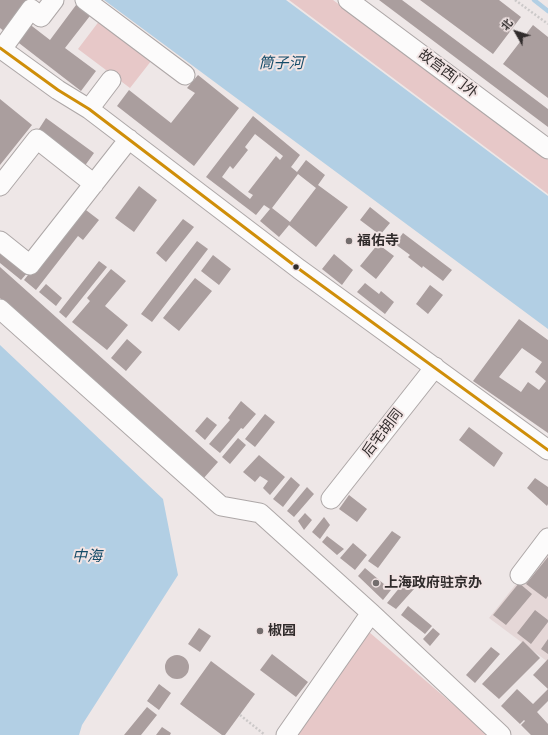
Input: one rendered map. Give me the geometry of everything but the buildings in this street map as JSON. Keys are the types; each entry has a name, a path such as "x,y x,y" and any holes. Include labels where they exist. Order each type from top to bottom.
{"street":[{"path":"54,0 41,17 31,9 1,49 58,90 89,109 305,274 548,450"},
{"path":"85,0 185,75"},
{"name":"故宫西门外","path":"348,0 548,149"},
{"path":"89,109 111,80"},
{"path":"0,186 37,139 94,184"},
{"path":"0,241 30,265 129,139"},
{"path":"0,309 221,506 260,513 370,613 483,729 501,735"},
{"name":"后宅胡同","path":"331,499 435,367"},
{"path":"520,575 548,538"},
{"path":"286,735 370,613"}],"path":[{"path":"515,0 548,24"},
{"path":"240,715 265,735"}],"shaded area":[{"path":"289,0 333,0 548,160 548,194"},
{"path":"103,16 155,56 130,88 78,49"},
{"path":"548,544 548,662 489,618"},
{"path":"362,626 476,724 487,735 286,735"}],"water":[{"name":"筒子河","path":"104,0 286,0 548,196 548,329"},
{"name":"中海","path":"0,345 163,499 178,575 82,725 79,735 0,735"}],"waterway":[{"path":"534,0 548,11"}],"transit line":[{"path":"0,48 58,90 89,109 299,269 548,450"}],"place":[{"name":"福佑寺","path":"349,241"},
{"name":"上海政府驻京办","path":"376,583"},
{"name":"椒园","path":"260,631"}]}
